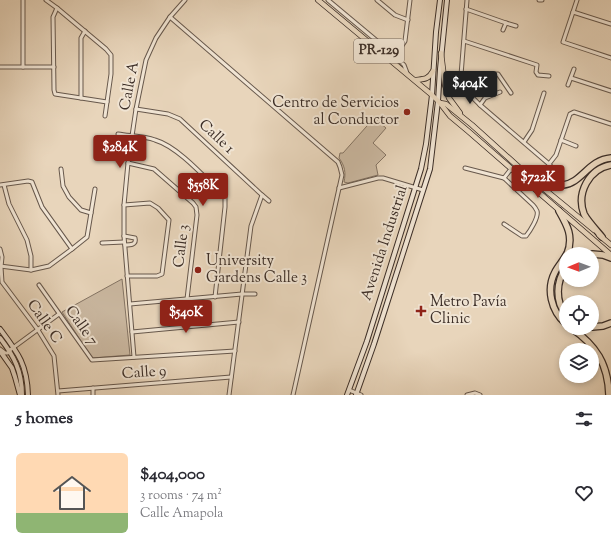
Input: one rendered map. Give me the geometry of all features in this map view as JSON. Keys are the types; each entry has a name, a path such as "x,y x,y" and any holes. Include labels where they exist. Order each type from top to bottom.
{"highway":[{"path":"532,179 550,184 564,185 575,180 596,163 611,158"},
{"path":"602,237 584,215 582,195 584,186 592,175 603,167 611,165"},
{"path":"559,211 566,223 569,233 570,247"},
{"path":"599,255 611,258"},
{"path":"559,267 554,275 551,290 555,310 559,316"},
{"path":"559,284 559,297"},
{"path":"599,326 611,323"},
{"path":"582,335 590,343 604,365 609,395"}],"main road":[{"name":"PR-129","path":"318,0 415,80 439,102 450,116 611,255"},
{"path":"442,53 445,85 449,98 459,112 472,125"},
{"path":"415,80 426,79 433,71"},
{"name":"PR-129","path":"439,102 446,104 472,125 532,179 611,245"}],"street":[{"path":"23,0 23,67"},
{"path":"46,0 85,31 111,55 112,74 105,116"},
{"name":"Calle A","path":"134,357 124,244 124,205 128,163 136,109 146,60 156,38 170,17 185,0"},
{"path":"328,0 395,56 404,65 407,74"},
{"path":"377,0 395,15 408,20"},
{"path":"391,60 405,41 410,0"},
{"name":"Avenida Industrial","path":"348,393 367,341 416,188 423,160 432,95 436,32 440,0"},
{"name":"Avenida Industrial","path":"358,394 430,169 439,102 447,0"},
{"path":"467,0 461,75 468,92 480,105 549,164 558,177"},
{"path":"577,0 563,42 611,58"},
{"path":"57,8 54,17 55,94 107,102"},
{"path":"466,9 516,26"},
{"path":"573,12 611,24"},
{"path":"170,17 338,162 340,167 342,174 293,395"},
{"path":"503,30 506,23"},
{"path":"81,98 81,38 85,31"},
{"path":"464,41 537,65 536,72 538,74 550,76"},
{"path":"0,67 54,67"},
{"path":"568,85 574,69"},
{"path":"461,75 498,74 511,93"},
{"path":"571,78 611,91"},
{"path":"480,105 485,98 500,92"},
{"path":"524,142 532,130 544,94"},
{"name":"Calle 1","path":"136,109 168,114 180,119 269,201"},
{"path":"549,164 556,155 570,114 574,112 611,124"},
{"path":"118,134 154,140 169,145 225,197 215,297"},
{"path":"561,140 576,146"},
{"name":"Calle 3","path":"128,163 154,169 193,202 196,207 197,215 187,299"},
{"path":"465,168 504,178 533,205 538,213 530,231 526,236 522,236 504,224"},
{"path":"61,169 63,186 69,197 81,210 91,213"},
{"path":"504,178 511,169"},
{"path":"339,188 383,178 423,190"},
{"path":"0,185 28,181 32,182 42,207 72,249"},
{"path":"4,185 9,204 27,240 31,256 31,270"},
{"path":"0,266 31,270 49,266 87,237 95,189"},
{"path":"229,395 251,226 262,195"},
{"path":"124,205 150,204 158,208 169,220 162,274 157,276 127,276"},
{"path":"102,243 134,243 135,238 132,236 124,236"},
{"name":"Calle C","path":"0,249 2,257 0,266 2,282 38,330 54,356 58,395"},
{"name":"Calle 7","path":"38,284 92,360 235,350"},
{"path":"130,304 256,294"},
{"path":"0,349 5,353 8,353 59,314"},
{"path":"132,332 239,322"},
{"path":"0,329 21,359 27,377 28,395"},
{"path":"0,338 10,350 19,368 21,395"},
{"path":"0,349 12,368 21,395"},
{"name":"Calle 9","path":"58,391 231,378"},
{"path":"93,388 93,395"},
{"path":"348,393 358,394"},
{"path":"466,395 475,393 480,395"}],"shaded area":[{"path":"374,118 386,128 373,143 386,155 376,165 378,175 348,183 344,182 345,176 343,164 339,158 340,153 343,153"},
{"path":"122,279 130,355 92,358 62,312"}],"place":[{"name":"Centro de Servicios al Conductor","path":"407,112"},
{"name":"University Gardens Calle 3","path":"198,270"},
{"name":"Metro Pavía Clinic","path":"421,311"}]}
